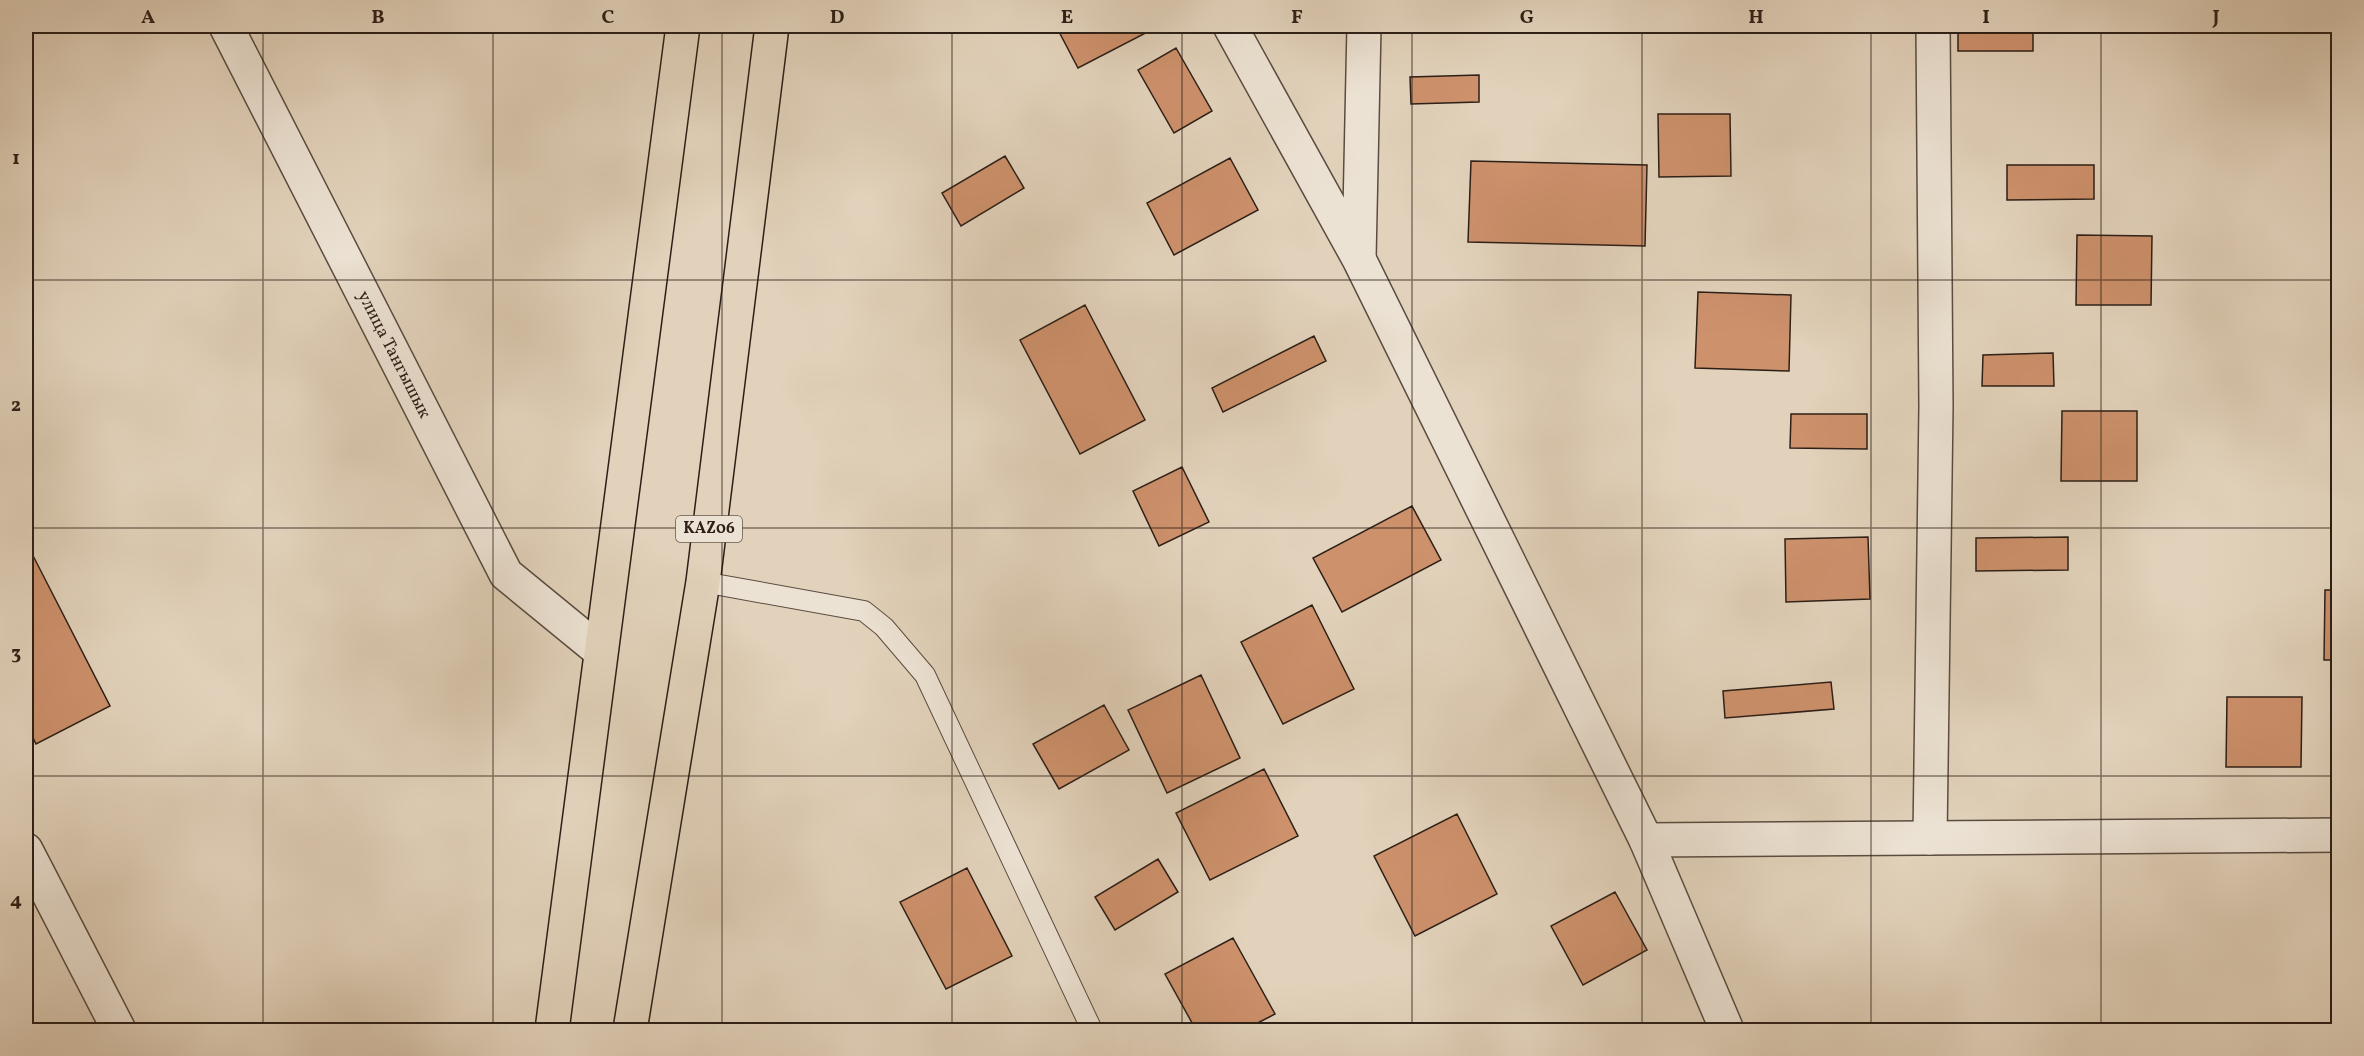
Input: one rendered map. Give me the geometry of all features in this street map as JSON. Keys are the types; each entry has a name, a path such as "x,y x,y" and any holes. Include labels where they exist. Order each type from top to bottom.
{"highway":[{"path":"552,1030 683,26"},
{"name":"KАZ06","path":"630,1030 703,582 772,26"}],"street":[{"name":"улица Тангышык","path":"226,26 506,574 600,651"},
{"path":"1230,26 1359,259 1646,840 1727,1030"},
{"path":"1359,259 1364,26"},
{"path":"1930,838 1936,406 1933,26"},
{"path":"1646,840 2338,835"},
{"path":"26,850 119,1030"}],"lane":[{"path":"703,582 864,611 884,627 925,675 1092,1030"}],"building":[{"path":"1056,26 1159,26 1078,68"},
{"path":"1729,26 1818,26 1818,27 1730,32"},
{"path":"1958,26 2033,26 2033,51 1958,51"},
{"path":"1176,48 1212,111 1174,133 1138,70"},
{"path":"1479,75 1479,102 1411,104 1410,77"},
{"path":"1658,114 1730,114 1731,176 1659,177"},
{"path":"1005,156 1024,188 961,226 942,193"},
{"path":"1230,158 1258,210 1174,255 1147,203"},
{"path":"1471,161 1647,165 1645,246 1468,242"},
{"path":"2007,165 2094,165 2094,199 2007,200"},
{"path":"2077,235 2152,236 2151,305 2076,305"},
{"path":"1698,292 1791,295 1789,371 1695,368"},
{"path":"1085,305 1145,420 1080,454 1020,340"},
{"path":"1314,336 1326,361 1223,412 1212,388"},
{"path":"2053,353 2054,386 1982,386 1983,355"},
{"path":"2062,411 2137,411 2137,481 2061,481"},
{"path":"1791,414 1867,414 1867,449 1790,448"},
{"path":"1182,467 1209,522 1159,546 1133,491"},
{"path":"1412,506 1441,560 1342,612 1313,558"},
{"path":"1868,537 1870,599 1786,602 1785,539"},
{"path":"2068,537 2068,570 1976,571 1976,538"},
{"path":"26,542 110,706 36,744 26,723"},
{"path":"2325,590 2338,590 2338,660 2324,660"},
{"path":"1312,605 1354,689 1283,724 1241,642"},
{"path":"1201,675 1240,758 1167,793 1128,710"},
{"path":"1831,682 1834,709 1725,718 1723,691"},
{"path":"2227,697 2302,697 2301,767 2226,767"},
{"path":"1104,705 1129,750 1059,789 1033,744"},
{"path":"1264,769 1298,836 1210,880 1176,813"},
{"path":"1457,814 1497,894 1415,936 1374,856"},
{"path":"1158,859 1178,892 1115,930 1095,897"},
{"path":"967,868 1012,956 946,989 900,902"},
{"path":"1615,892 1647,950 1583,985 1551,926"},
{"path":"1233,938 1275,1014 1244,1030 1196,1030 1165,974"}]}
